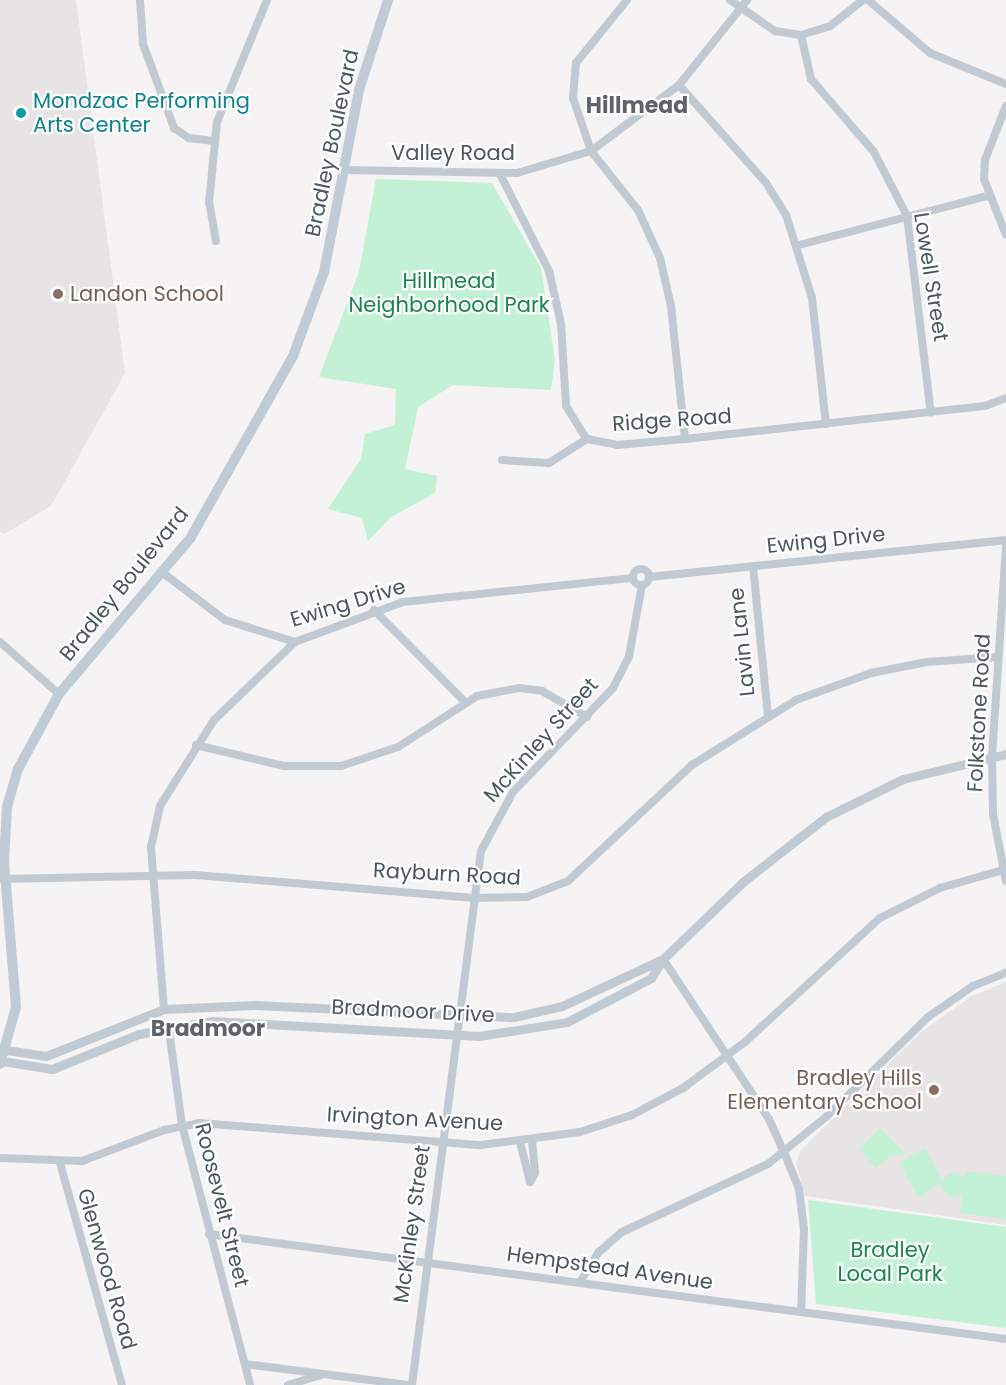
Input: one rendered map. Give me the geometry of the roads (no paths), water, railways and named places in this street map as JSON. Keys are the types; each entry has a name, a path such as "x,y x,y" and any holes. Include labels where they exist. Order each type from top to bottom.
{"main road":[{"name":"Bradley Boulevard","path":"1,1063 6,1050 16,994 2,879 12,787 33,734 59,693 163,573 218,494 300,342 324,272 362,80 388,0"}],"street":[{"path":"140,0 143,44 174,128 189,138 214,141"},
{"path":"216,241 209,202 214,141 267,0"},
{"path":"627,0 584,51 572,83 591,151 638,210 660,258 685,439"},
{"path":"730,0 775,31 801,35 830,26 865,0 930,53 1006,84"},
{"name":"Valley Road","path":"344,170 500,174 538,169 591,151 679,85 747,0"},
{"name":"Lowell Street","path":"801,35 811,79 874,152 907,216 931,412"},
{"path":"679,85 766,183 799,245 812,298 826,424"},
{"path":"1006,106 985,160 987,196 1006,235"},
{"name":"Ridge Road","path":"500,174 549,271 561,324 566,406 587,439 617,445 685,439 931,412 1006,398"},
{"path":"799,245 987,196"},
{"path":"502,460 549,463 587,439"},
{"name":"Ewing Drive","path":"163,573 225,620 295,642 374,610 420,600 633,578 639,568 649,577 1006,540"},
{"name":"Folkstone Road","path":"1006,546 992,755 993,814 1006,881"},
{"name":"Lavin Lane","path":"753,566 768,715"},
{"path":"633,578 642,585 649,577"},
{"name":"McKinley Street","path":"410,1385 481,851 499,811 613,688 629,656 642,585"},
{"path":"374,610 466,703"},
{"path":"0,642 59,693"},
{"path":"169,1029 165,1012 152,874 160,806 196,745 232,700 295,642"},
{"name":"Rayburn Road","path":"2,879 152,874 474,898 527,897 568,881 693,765 768,715 871,673 927,662 998,657"},
{"path":"196,745 284,766 341,766 398,747 466,703 491,691 519,688 542,691 587,717"},
{"name":"Bradmoor Drive","path":"1,1063 52,1069 112,1043 169,1029 254,1020 457,1034 516,1034 567,1022 651,978 663,959 763,864 826,817 903,779 992,755 1006,754"},
{"name":"Irvington Avenue","path":"0,1158 60,1162 101,1157 182,1125 441,1142 520,1142 632,1115 727,1056 880,918 940,888 1003,870"},
{"path":"663,959 770,1119 784,1152 798,1189 804,1228 801,1312"},
{"name":"Bradmoor Drive","path":"6,1050 46,1056 165,1012 255,1005 458,1018 538,1013 663,959"},
{"path":"580,1282 599,1252 622,1232 727,1187 784,1152 928,1017 973,986 1006,973"},
{"path":"165,1012 169,1029"},
{"name":"Roosevelt Street","path":"169,1029 182,1125 250,1385"},
{"path":"520,1142 530,1182 535,1173 532,1140"},
{"name":"Glenwood Road","path":"60,1162 122,1385"},
{"name":"Hempstead Avenue","path":"209,1234 1006,1339"},
{"path":"245,1364 410,1385"},
{"path":"288,1385 325,1373"}],"place":[{"name":"Mondzac Performing Arts Center","path":"21,113"},
{"name":"Landon School","path":"58,294"},
{"name":"Bradley Hills Elementary School","path":"934,1090"}],"district":[{"name":"Hillmead","path":"637,106"},
{"name":"Bradmoor","path":"208,1029"}],"park label":[{"name":"Hillmead Neighborhood Park","path":"449,293"},
{"name":"Bradley Local Park","path":"890,1262"}]}
